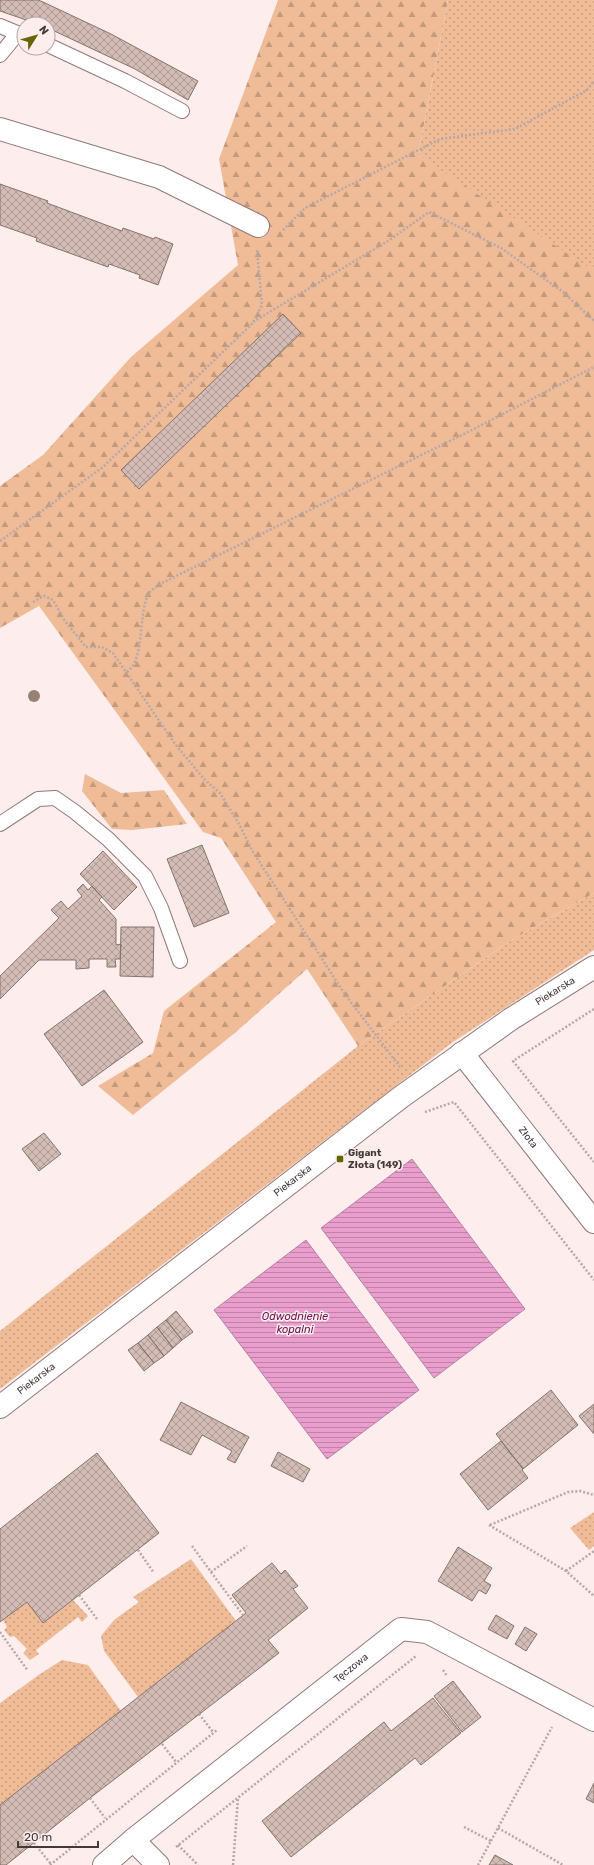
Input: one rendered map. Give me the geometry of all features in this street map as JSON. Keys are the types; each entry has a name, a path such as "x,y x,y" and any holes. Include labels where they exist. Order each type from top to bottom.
{"street":[{"path":"0,129 159,177 258,226"},
{"name":"Piekarska","path":"0,1407 416,1086 564,984 594,968"},
{"name":"Złota","path":"462,1053 594,1222"},
{"name":"Tęczowa","path":"104,1865 133,1840 401,1630 427,1632 594,1720"},
{"path":"133,1840 157,1864"}],"lane":[{"path":"0,26 16,32"},
{"path":"0,55 16,39"},
{"path":"56,49 125,81 182,111"},
{"path":"0,824 38,799 55,798 76,812 108,839 144,876 161,908 180,961"}],"path":[{"path":"253,322 262,305 257,253 258,226 281,232 305,208 440,139 515,128 587,90 594,81"},
{"path":"0,541 103,467 253,322 388,241 429,212 501,248 563,292 594,321"},
{"path":"127,672 130,670 138,655 139,634 148,594 162,583 466,433 594,367"},
{"path":"33,602 44,596 53,600 64,621 86,647 102,647 113,653 174,744 204,779 220,793 239,824 253,852 344,993 387,1051 416,1086"},
{"path":"594,1009 513,1061 594,1162"},
{"path":"454,1102 594,1280"},
{"path":"594,1495 580,1491 568,1492 489,1525 566,1571 594,1596"},
{"path":"192,1546 243,1615"},
{"path":"211,1572 247,1546"},
{"path":"138,1550 154,1574"},
{"path":"566,1571 594,1551"},
{"path":"79,1595 97,1618"},
{"path":"0,1632 28,1671"},
{"path":"157,1864 178,1845 419,1654"},
{"path":"439,1664 447,1676"},
{"path":"200,1714 213,1732"},
{"path":"478,1865 554,1724"},
{"path":"34,1843 50,1865 105,1818 217,1730"},
{"path":"162,1744 176,1762"},
{"path":"90,1798 105,1818"},
{"path":"233,1865 238,1798"},
{"path":"464,1827 491,1841"},
{"path":"498,1828 563,1865"},
{"path":"178,1845 198,1865"}],"green space":[{"path":"278,0 448,0 418,155 594,271 594,893 510,941 358,1046 307,969 236,1032 133,1115 98,1086 153,1053 164,1011 276,922 221,838 203,832 39,606 0,628 0,486 43,455 131,357 238,265 219,159"},
{"path":"448,0 594,0 594,277 418,155"},
{"path":"85,774 121,793 164,790 187,824 132,830 112,829 82,791"},
{"path":"594,893 594,950 453,1042 0,1389 0,1331 358,1046 510,941"},
{"path":"594,1512 594,1546 589,1550 570,1528"},
{"path":"191,1559 236,1621 138,1697 104,1651 101,1636 114,1620 139,1602 133,1597"},
{"path":"73,1600 88,1616 82,1622 78,1617 36,1650 39,1654 30,1660 23,1653 27,1649 14,1636 10,1637 4,1630 7,1627 3,1620 27,1602 43,1623"},
{"path":"62,1660 88,1665 121,1711 0,1805 0,1703"}],"water":[{"path":"412,1159 525,1309 434,1378 321,1228"},
{"name":"Odwodnienie kopalni","path":"306,1240 419,1390 327,1459 214,1310"}],"building":[{"path":"0,0 38,0 111,34 198,81 188,100 135,69 56,32 56,16 16,16 0,11"},
{"path":"0,184 48,201 47,203 122,231 123,228 173,244 158,285 139,278 140,275 109,264 108,267 36,241 37,238 0,225"},
{"path":"283,314 301,333 139,489 121,470"},
{"path":"202,845 229,913 194,927 167,859"},
{"path":"103,851 137,887 114,910 80,874"},
{"path":"83,884 88,890 92,886 102,897 99,900 116,919 116,945 121,944 120,959 115,959 116,967 107,967 107,959 89,959 89,968 76,969 76,960 39,960 0,999 0,976 59,918 51,910 61,901 68,909 82,896 77,890"},
{"path":"121,927 154,927 153,977 120,976"},
{"path":"104,990 143,1042 82,1086 44,1034"},
{"path":"44,1133 61,1154 39,1171 22,1149"},
{"path":"176,1311 193,1332 182,1340 166,1320"},
{"path":"166,1320 182,1340 173,1348 157,1327"},
{"path":"157,1327 173,1348 164,1356 148,1335"},
{"path":"148,1335 164,1356 154,1363 138,1343"},
{"path":"138,1343 154,1363 144,1371 128,1350"},
{"path":"551,1390 578,1425 523,1469 496,1434"},
{"path":"181,1402 249,1437 235,1463 227,1459 232,1451 202,1435 191,1455 160,1440"},
{"path":"594,1404 594,1434 579,1416"},
{"path":"501,1441 523,1469 522,1470 528,1478 488,1510 460,1474"},
{"path":"278,1452 310,1469 303,1482 271,1466"},
{"path":"97,1453 159,1533 43,1623 27,1602 0,1622 0,1529"},
{"path":"458,1547 492,1568 484,1581 491,1585 486,1594 479,1590 472,1601 438,1581"},
{"path":"272,1563 281,1574 285,1570 298,1586 293,1589 308,1608 268,1640 279,1653 90,1798 6,1865 0,1865 0,1805 246,1613 232,1595"},
{"path":"496,1615 514,1626 507,1639 488,1629"},
{"path":"525,1627 537,1634 526,1651 515,1644"},
{"path":"453,1681 481,1717 462,1732 434,1696"},
{"path":"433,1698 461,1733 421,1765 415,1758 291,1857 262,1821 384,1722 391,1731"},
{"path":"594,1783 594,1803 586,1799"},
{"path":"495,1855 513,1865 489,1865"}],"place":[{"name":"Gigant Złota (149)","path":"340,1159"}]}
